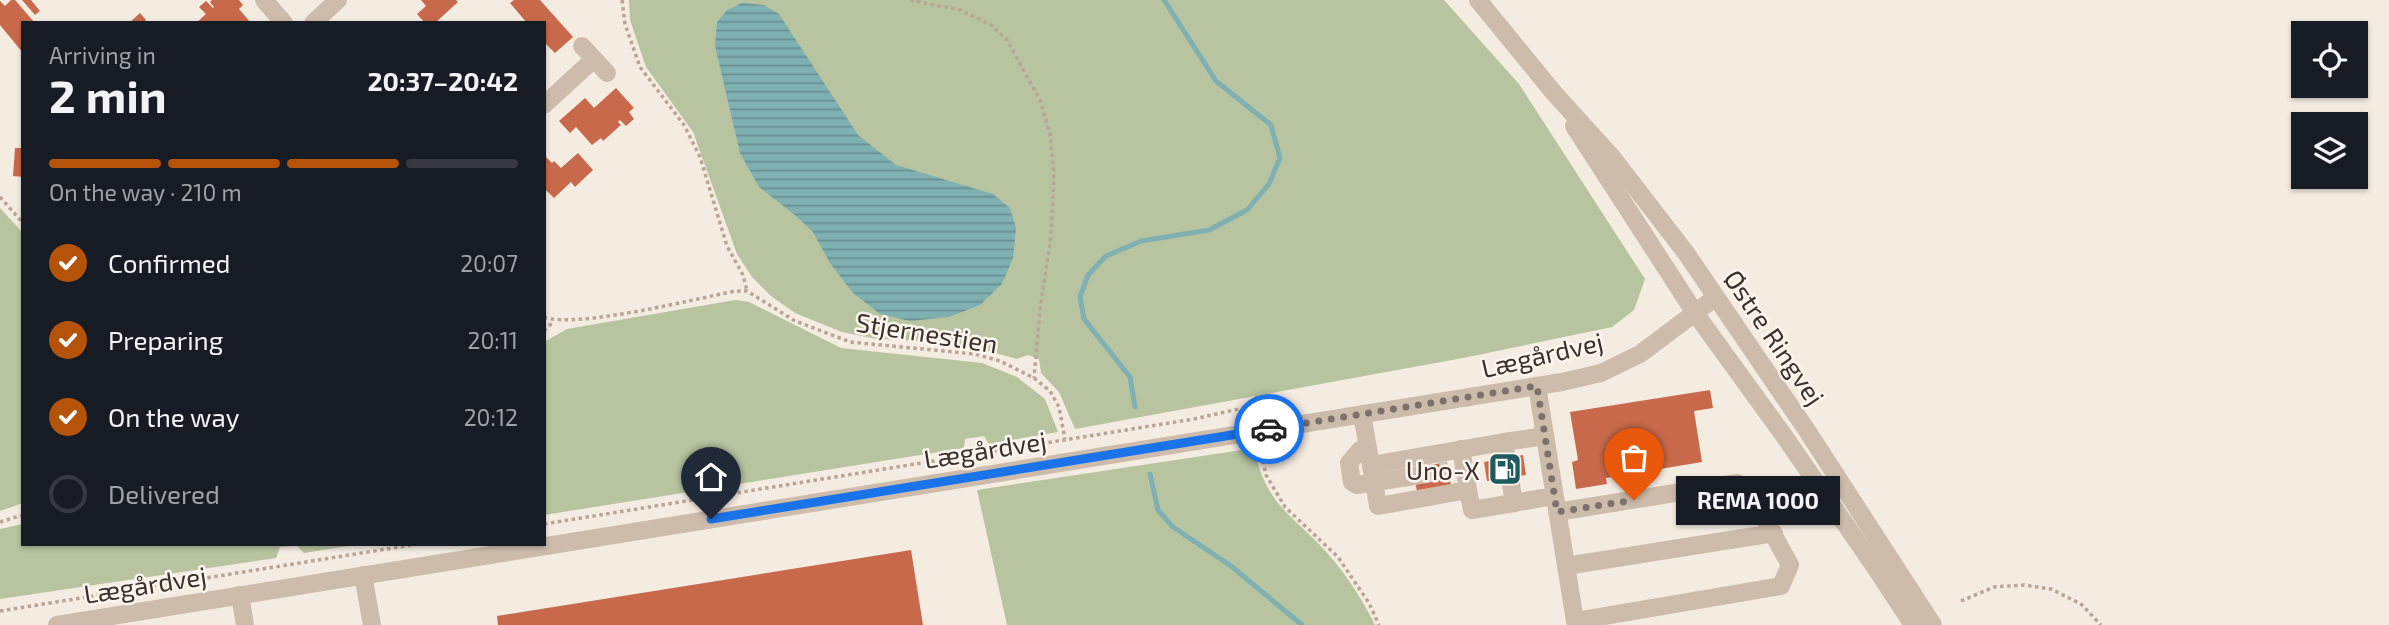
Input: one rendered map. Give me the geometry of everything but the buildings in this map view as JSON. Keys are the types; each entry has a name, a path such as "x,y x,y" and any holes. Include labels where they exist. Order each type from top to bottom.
{"street":[{"path":"264,0 282,21"},
{"path":"315,21 338,0"},
{"name":"Østre Ringvej","path":"1478,0 1554,93 1612,156 1686,253 1808,432 1933,625"},
{"path":"546,103 588,52 607,73"},
{"name":"Østre Ringvej","path":"1554,93 1597,164 1695,313 1790,444 1913,625"},
{"name":"Lægårdvej","path":"546,546 1537,386 1601,373 1640,354 1716,298"},
{"path":"1458,462 1472,510 1514,503 1556,504 1737,483 1749,490 1790,565 1781,586 1574,621 1566,566 1556,504 1545,436 1537,386"},
{"path":"1362,414 1378,506 1468,490"},
{"path":"1371,465 1458,462 1504,442 1545,436"},
{"path":"1504,442 1514,503"},
{"path":"1371,465 1414,476"},
{"path":"1566,566 1774,533"},
{"name":"Lægårdvej","path":"57,625 543,546"},
{"path":"363,575 372,625"},
{"name":"Lægårdvej","path":"240,595 245,625"}],"path":[{"path":"546,318 554,321 588,319 747,291 743,275 727,246 700,157 684,125 640,67 625,24 622,0"},
{"path":"910,0 960,10 991,25 1007,40 1040,100 1050,134 1054,173 1051,236 1034,378"},
{"path":"0,197 21,221"},
{"name":"Stjernestien","path":"747,291 795,321 850,342 975,354 1000,360 1034,378 1050,391 1059,407 1066,439"},
{"path":"546,329 554,321"},
{"path":"0,522 21,516"},
{"path":"0,611 406,546"},
{"path":"1961,601 1994,587 2024,585 2051,589 2081,604 2101,625"}],"green space":[{"path":"629,0 1444,0 1519,84 1645,279 1634,310 1612,327 1463,358 1075,429 1059,392 1041,373 1039,359 1028,355 1017,359 946,342 877,339 842,332 795,313 771,296 752,277 737,254 693,132 646,67 630,20"},
{"path":"0,208 21,231 21,504 0,511"},
{"path":"735,300 749,302 841,348 982,363 1017,377 1045,399 1058,432 989,444 984,436 965,439 964,448 546,515 546,341 567,329"},
{"path":"1242,450 1256,458 1273,497 1335,562 1375,625 1007,625 977,490"},
{"path":"21,524 21,546 297,546 280,547 276,558 0,599 0,529"},
{"path":"297,546 348,546 304,553"}],"water":[{"path":"742,3 764,5 779,14 858,135 896,165 993,194 1010,208 1016,228 1013,258 1002,284 980,305 949,317 910,321 880,314 853,293 830,263 813,232 759,187 740,153 715,46 717,22 727,10"}],"waterway":[{"path":"1135,407 1130,377 1084,319 1080,297 1088,275 1106,256 1141,241 1209,230 1247,210 1269,184 1280,158 1271,125 1216,81 1164,0"},
{"path":"1150,474 1158,510 1173,527 1231,566 1302,625"}],"tunnel":[{"path":"1414,476 1448,470"}],"way so far":[{"path":"1269,429 1537,386 1557,512 1634,500"}],"place":[{"name":"Uno-X","path":"1505,469"},
{"name":"REMA 1000","path":"1634,500"}],"route":[{"path":"711,519 1269,429"}]}
